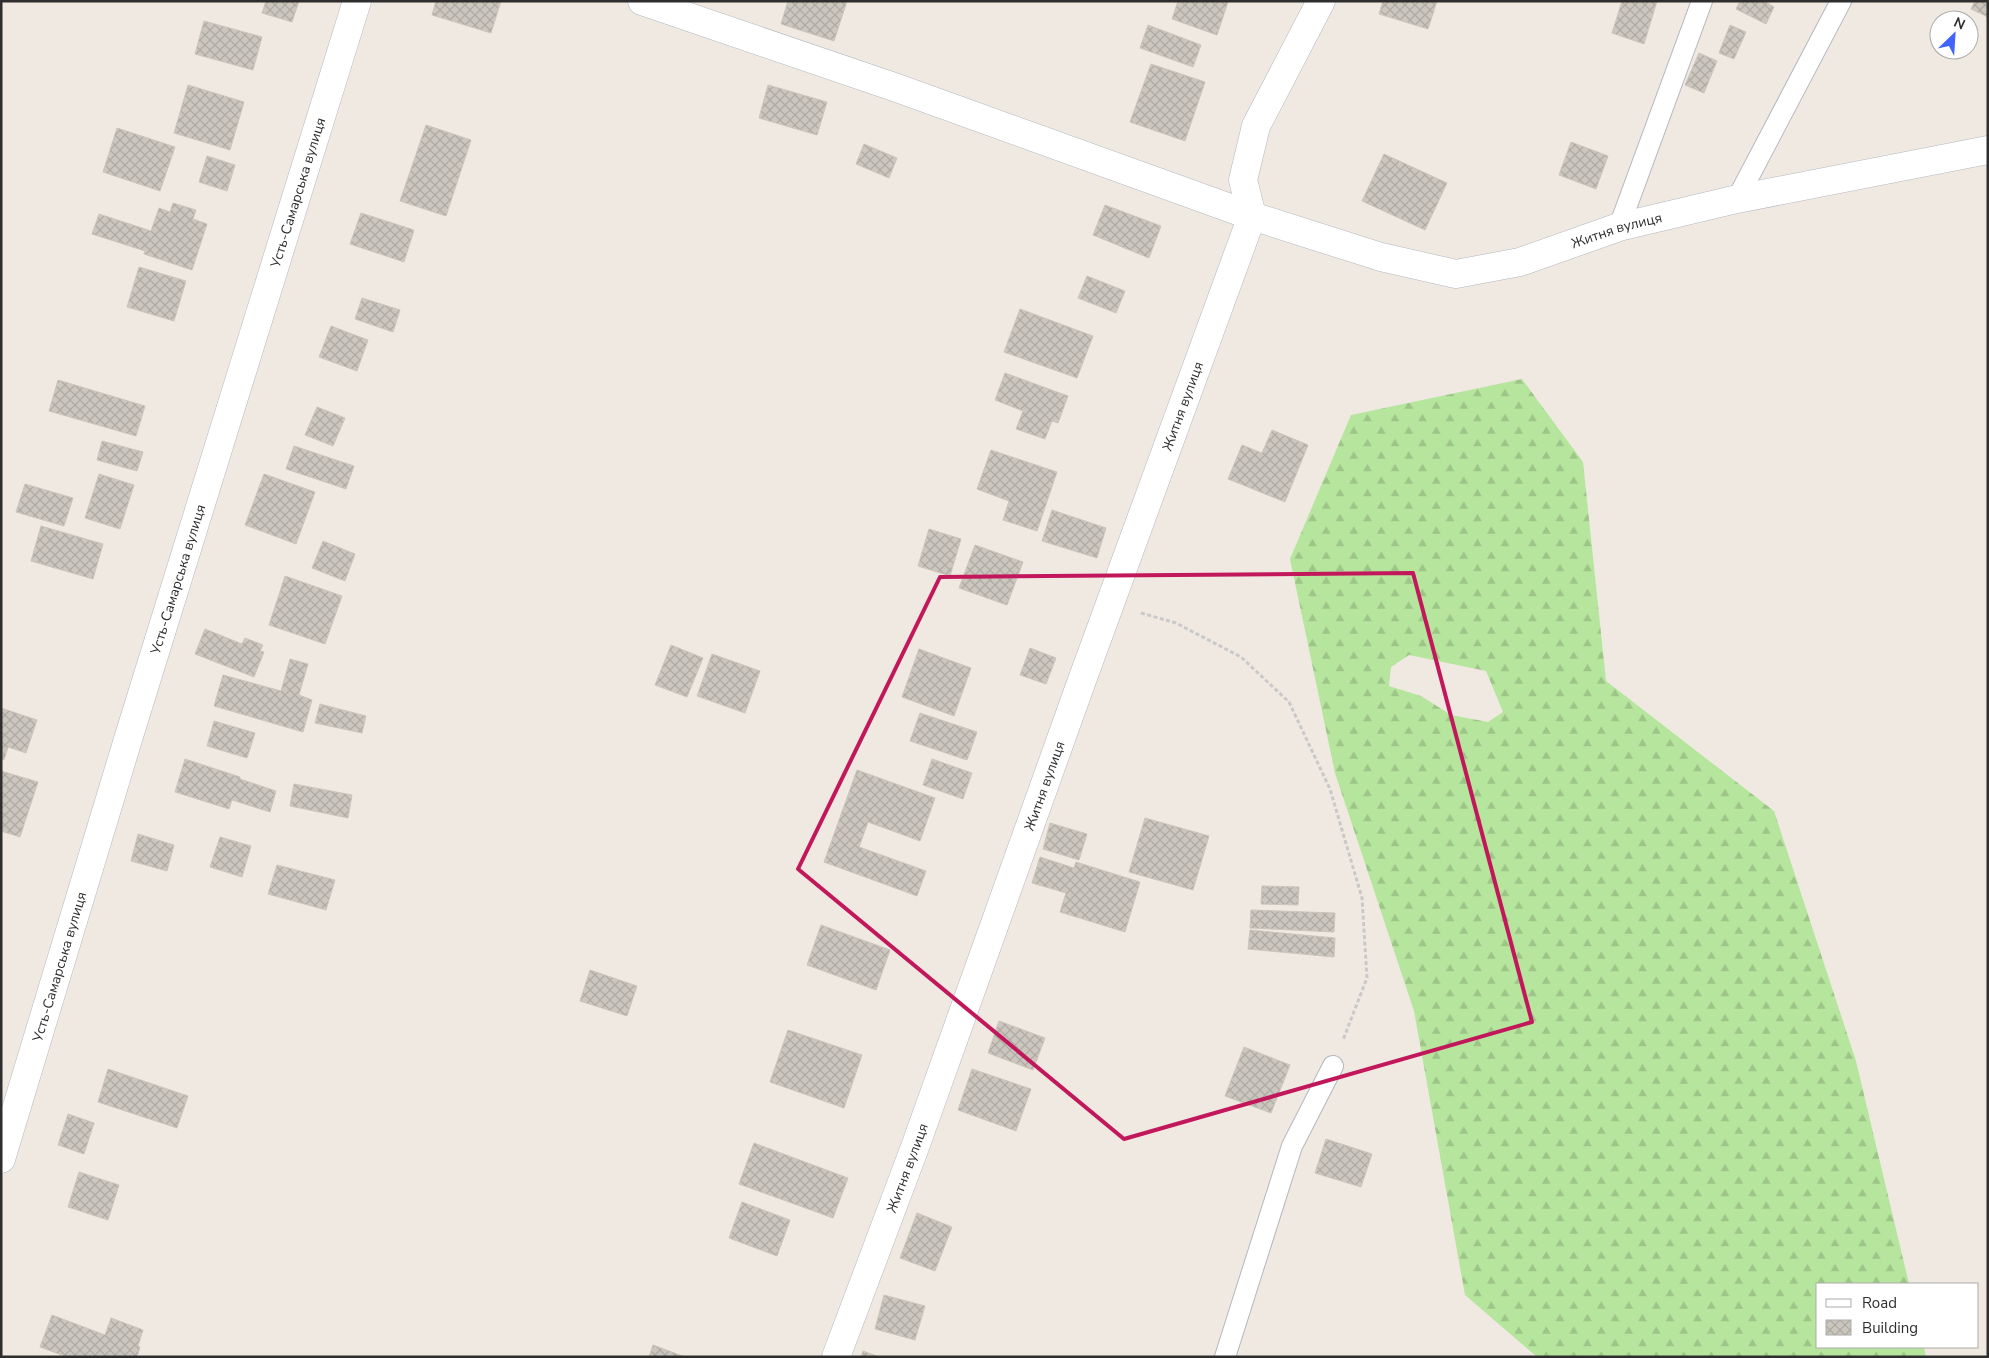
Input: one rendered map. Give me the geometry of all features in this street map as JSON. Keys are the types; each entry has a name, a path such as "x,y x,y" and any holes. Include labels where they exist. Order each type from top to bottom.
{"street":[{"name":"Усть-Самарська вулиця","path":"1,1159 129,736 357,1"},
{"path":"642,1 897,88 1252,216"},
{"path":"1252,216 1243,180 1256,126 1321,1"},
{"name":"Житня вулиця","path":"836,1357 918,1138 1252,216 1381,257 1456,274 1520,262 1619,227 1737,199 1988,150"}],"lane":[{"path":"1619,227 1702,1"},
{"path":"1737,199 1841,1"},
{"path":"1225,1357 1292,1146 1333,1066"}],"path":[{"path":"1110,605 1176,622 1240,657 1289,702 1330,789 1362,898 1367,978 1333,1066"}],"highlighted area":[{"path":"1413,573 1532,1022 1124,1139 798,869 940,577"}],"green space":[{"path":"1522,379 1583,462 1606,681 1774,811 1856,1061 1909,1283 1816,1283 1816,1348 1924,1348 1926,1357 1537,1357 1465,1295 1414,1011 1335,773 1290,559 1351,415","holes":["1409,655 1486,671 1503,712 1488,722 1451,715 1421,696 1389,686 1391,667"]}],"building":[{"path":"266,1 299,1 292,22 262,13"},
{"path":"436,1 501,1 491,33 432,15"},
{"path":"788,1 847,1 834,41 781,24"},
{"path":"1178,1 1228,2 1217,35 1172,19"},
{"path":"1383,1 1437,1 1428,29 1379,14"},
{"path":"1622,1 1657,1 1644,44 1612,33"},
{"path":"1740,1 1764,1 1774,7 1766,24 1736,9"},
{"path":"1975,1 1988,1 1988,17 1979,13 1979,10 1971,9"},
{"path":"204,21 262,37 253,70 195,54"},
{"path":"1148,25 1201,45 1193,67 1140,48"},
{"path":"1730,25 1746,32 1734,59 1719,53"},
{"path":"1699,53 1717,61 1704,93 1685,85"},
{"path":"1151,64 1205,82 1185,141 1130,122"},
{"path":"188,85 244,102 230,150 174,133"},
{"path":"768,85 827,102 817,135 759,118"},
{"path":"426,125 471,140 446,216 400,201"},
{"path":"117,128 175,147 160,191 103,172"},
{"path":"1571,142 1608,156 1596,189 1559,175"},
{"path":"864,144 897,158 889,178 856,164"},
{"path":"1384,154 1447,183 1425,230 1362,201"},
{"path":"207,156 235,165 227,191 199,182"},
{"path":"173,203 196,210 193,219 207,224 192,270 144,254 145,251 92,234 99,214 151,231 159,208 170,212"},
{"path":"1105,205 1161,226 1149,258 1093,235"},
{"path":"361,213 414,230 404,262 350,244"},
{"path":"139,267 186,281 174,321 127,307"},
{"path":"1087,276 1125,291 1116,313 1078,298"},
{"path":"362,298 400,310 393,332 355,319"},
{"path":"1020,309 1093,336 1077,378 1004,352"},
{"path":"331,326 368,340 357,371 319,357"},
{"path":"1005,373 1068,396 1058,423 1052,421 1045,439 1016,429 1023,411 995,400"},
{"path":"58,380 145,406 136,436 49,411"},
{"path":"317,407 345,418 333,446 305,435"},
{"path":"1272,430 1308,445 1285,502 1228,479 1242,445 1262,453"},
{"path":"102,441 143,452 137,471 97,460"},
{"path":"294,446 354,466 346,489 286,469"},
{"path":"991,450 1057,472 1037,531 1003,520 1009,501 977,489"},
{"path":"99,474 134,485 120,529 85,518"},
{"path":"264,474 315,492 296,544 245,525"},
{"path":"25,484 73,498 64,526 16,512"},
{"path":"1052,510 1106,528 1097,558 1042,541"},
{"path":"41,526 103,544 93,579 31,561"},
{"path":"929,529 961,539 950,576 918,566"},
{"path":"323,541 355,554 345,581 312,568"},
{"path":"975,545 1023,562 1007,605 959,588"},
{"path":"285,576 342,596 325,644 269,625"},
{"path":"205,629 242,644 245,638 263,645 260,651 264,652 254,677 195,654"},
{"path":"671,645 703,658 687,697 655,685"},
{"path":"1030,648 1056,658 1046,684 1020,675"},
{"path":"919,649 971,668 954,716 902,697"},
{"path":"712,654 760,671 745,713 697,696"},
{"path":"290,659 308,664 299,695 312,700 303,732 214,706 223,675 281,691"},
{"path":"320,704 366,716 362,733 315,723"},
{"path":"1,708 37,720 26,753 8,747 4,760 1,759"},
{"path":"920,713 977,732 967,760 910,741"},
{"path":"214,721 255,733 247,758 207,746"},
{"path":"185,759 276,791 270,812 232,800 229,809 175,792"},
{"path":"932,759 972,773 963,799 923,785"},
{"path":"857,770 935,798 920,841 868,822 859,847 926,871 917,896 824,862"},
{"path":"1,771 38,782 20,837 1,831"},
{"path":"294,784 352,795 348,818 290,806"},
{"path":"1145,818 1209,836 1193,890 1129,872"},
{"path":"1050,823 1087,834 1079,860 1043,849"},
{"path":"138,834 174,845 167,871 131,861"},
{"path":"220,837 251,846 242,877 210,867"},
{"path":"1040,857 1074,868 1076,862 1140,882 1125,932 1060,912 1066,893 1032,883"},
{"path":"277,865 335,880 326,910 268,894"},
{"path":"1262,886 1299,887 1298,905 1261,904"},
{"path":"1251,910 1335,913 1334,932 1250,928"},
{"path":"821,925 890,950 876,990 807,965"},
{"path":"1250,930 1335,938 1334,957 1248,949"},
{"path":"590,970 637,986 627,1016 580,1001"},
{"path":"999,1021 1045,1038 1033,1070 988,1053"},
{"path":"788,1030 862,1055 844,1108 770,1082"},
{"path":"1244,1047 1290,1065 1271,1113 1225,1096"},
{"path":"108,1069 188,1096 177,1128 98,1102"},
{"path":"972,1069 1031,1089 1016,1131 958,1110"},
{"path":"68,1114 94,1123 84,1154 58,1145"},
{"path":"1326,1139 1372,1154 1361,1187 1315,1173"},
{"path":"754,1143 848,1178 833,1218 739,1184"},
{"path":"79,1172 119,1185 108,1220 68,1207"},
{"path":"742,1202 790,1220 777,1256 729,1238"},
{"path":"917,1213 952,1227 935,1271 900,1258"},
{"path":"884,1295 925,1306 915,1340 875,1329"},
{"path":"52,1315 105,1335 111,1318 143,1330 137,1357 67,1357 40,1347"},
{"path":"653,1345 685,1357 649,1357"},
{"path":"863,1351 879,1357 861,1357"}]}
